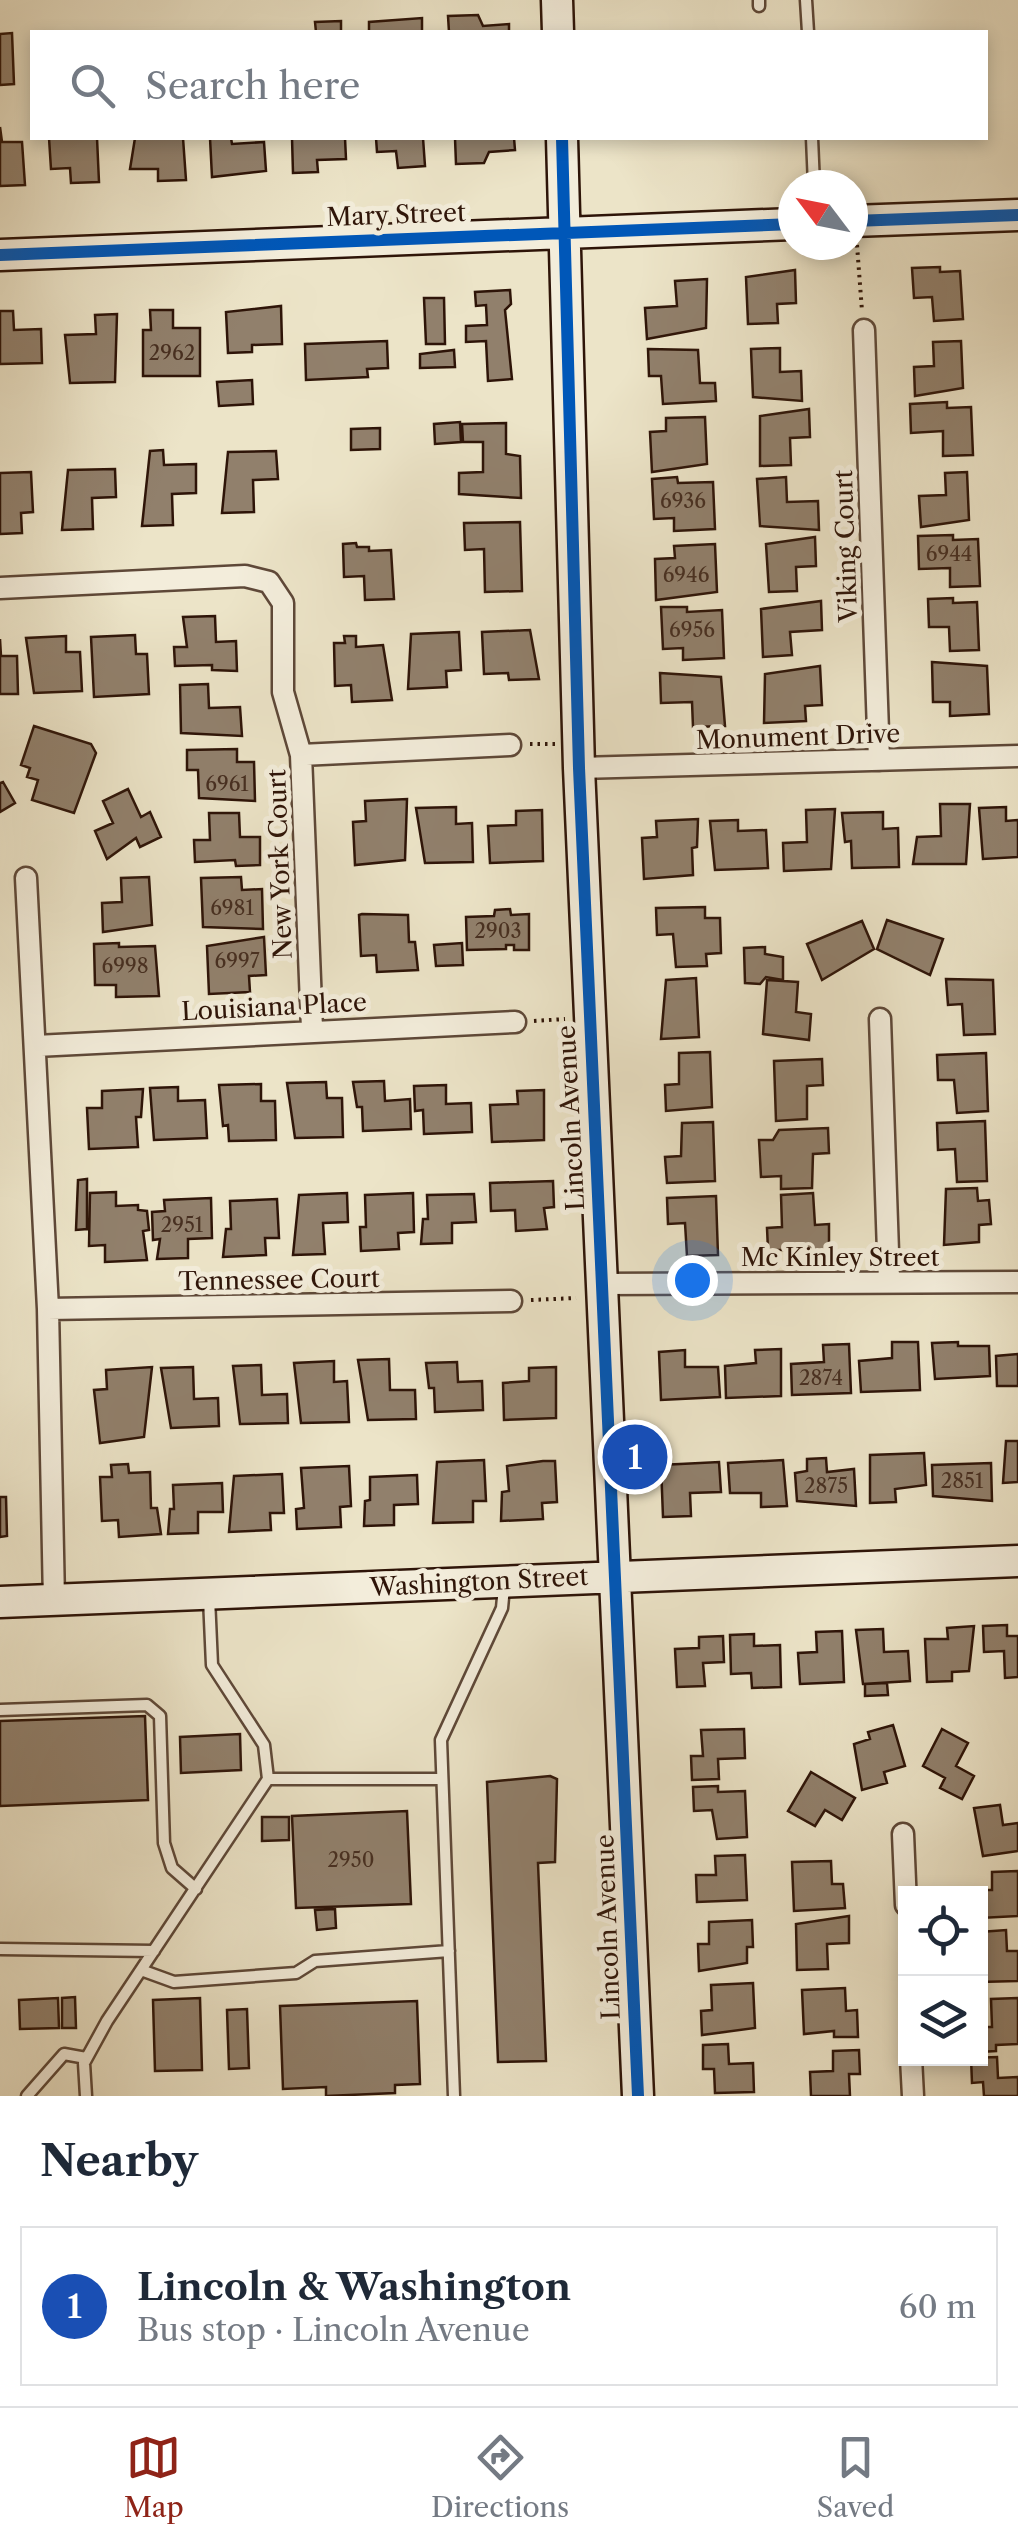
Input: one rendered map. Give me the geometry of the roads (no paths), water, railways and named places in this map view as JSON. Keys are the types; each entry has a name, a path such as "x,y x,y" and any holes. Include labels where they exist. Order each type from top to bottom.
{"street":[{"path":"557,0 558,30"},
{"name":"Lincoln Avenue","path":"562,140 578,756 638,2096"},
{"path":"868,221 1018,215"},
{"name":"Mary Street","path":"0,255 778,225"},
{"name":"Viking Court","path":"864,330 879,760"},
{"name":"New York Court","path":"0,588 245,576 269,582 283,603 284,692 301,755 312,1029"},
{"path":"301,755 510,744"},
{"name":"Monument Drive","path":"578,756 879,760 1018,756"},
{"path":"26,878 48,1309 54,1601"},
{"path":"880,1019 889,1281"},
{"name":"Louisiana Place","path":"36,1046 312,1029 515,1022"},
{"name":"Mc Kinley Street","path":"602,1291 889,1281 1018,1282"},
{"name":"Tennessee Court","path":"48,1309 511,1301"},
{"name":"Washington Street","path":"0,1602 1018,1560"},
{"path":"903,1834 905,1886"},
{"path":"911,2066 913,2096"}],"lane":[{"path":"806,0 808,30"},
{"path":"812,140 813,170"},
{"path":"454,2096 441,1740 502,1608 505,1581"},
{"path":"86,2096 86,2058 268,1779 264,1745 212,1665 209,1594"},
{"path":"0,1710 148,1704 160,1716 164,1843 172,1868 196,1889"},
{"path":"268,1779 440,1779"},
{"path":"0,1949 154,1951"},
{"path":"141,1970 174,1982 296,1973 315,1960 449,1951"},
{"path":"27,2096 64,2054 86,2058"}],"place":[{"name":"Lincoln & Washington","path":"635,1457"}]}
